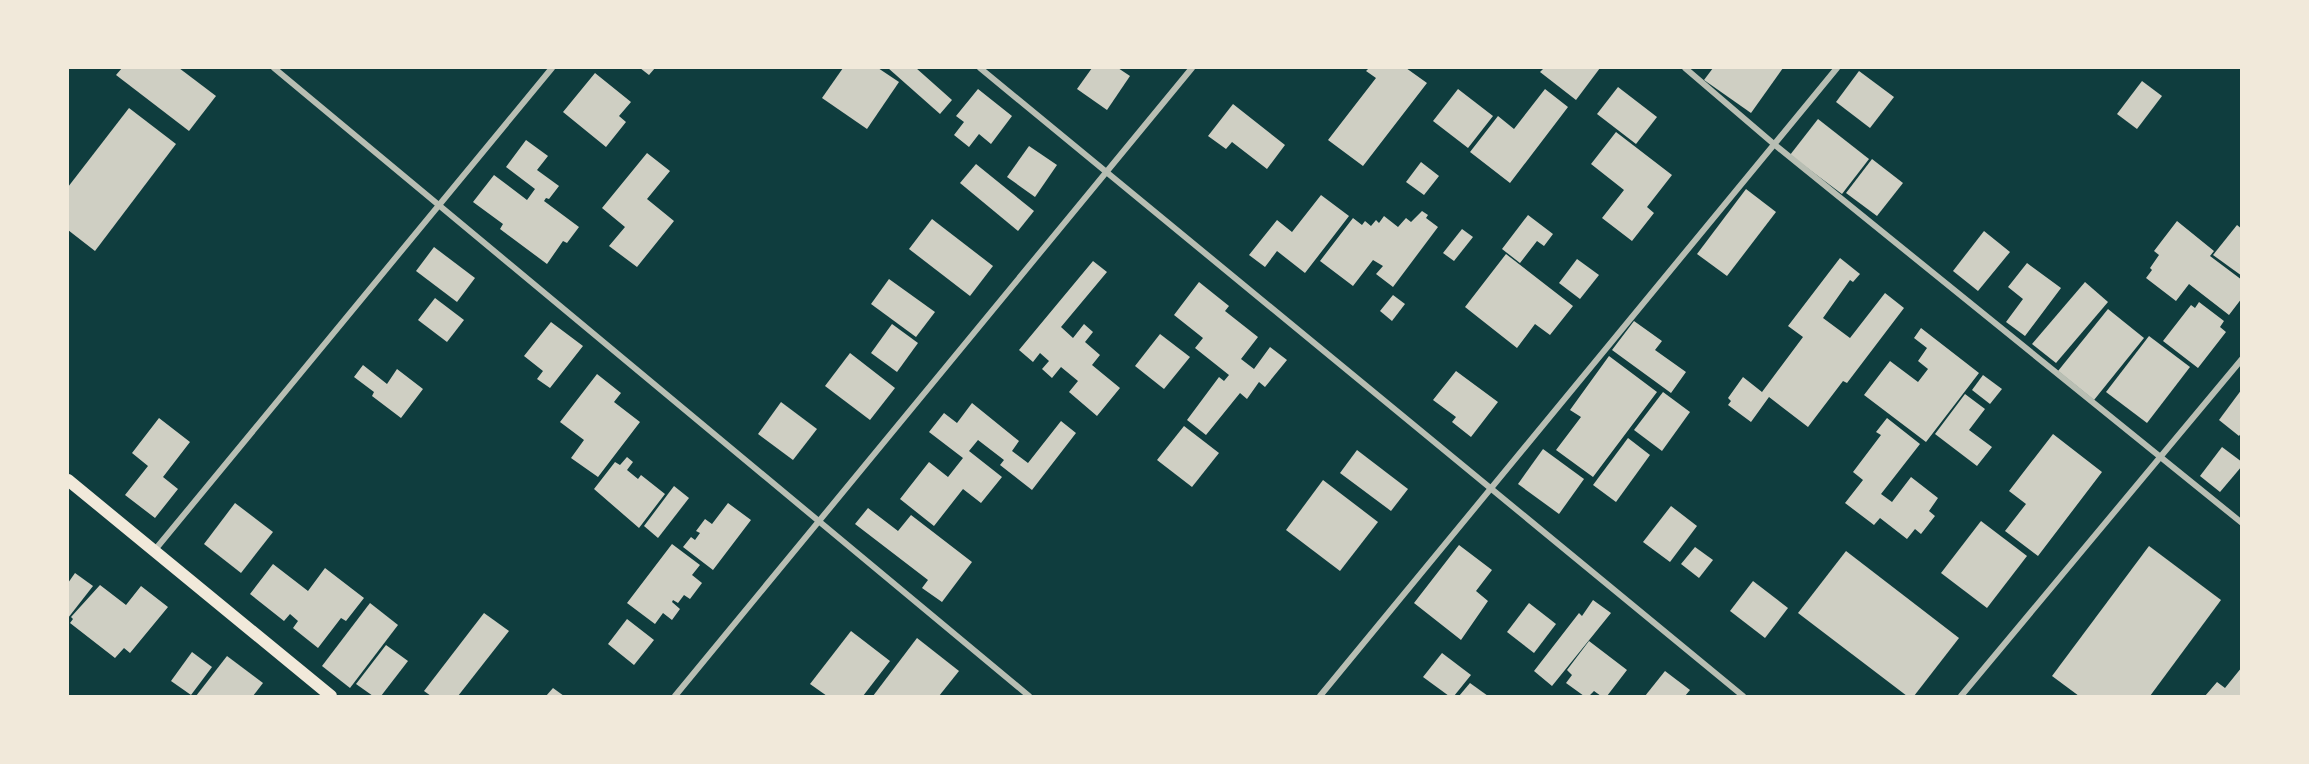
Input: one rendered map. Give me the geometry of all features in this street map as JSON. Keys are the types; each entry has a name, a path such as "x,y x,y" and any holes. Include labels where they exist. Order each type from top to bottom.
{"main road":[{"path":"68,480 331,696"}],"street":[{"path":"274,68 818,523 1029,696"},
{"path":"154,550 552,68"},
{"path":"980,68 1743,696"},
{"path":"675,696 1192,68"},
{"path":"1685,68 1775,145 2241,523"},
{"path":"1320,696 1837,68"},
{"path":"1961,696 2241,359"}],"building":[{"path":"122,68 179,68 216,96 189,131 116,75"},
{"path":"640,68 655,68 649,75"},
{"path":"843,68 878,68 899,82 867,129 822,98"},
{"path":"888,68 916,68 952,100 940,114"},
{"path":"1092,68 1118,68 1130,76 1107,110 1077,89"},
{"path":"1369,68 1406,68 1427,83 1363,166 1328,140 1376,78 1366,71"},
{"path":"1544,68 1600,68 1576,100 1540,72"},
{"path":"1713,68 1783,68 1751,113 1704,80"},
{"path":"1859,71 1894,97 1870,128 1836,102"},
{"path":"595,73 631,102 619,116 626,122 606,147 563,112"},
{"path":"2142,81 2162,96 2137,129 2117,114"},
{"path":"1618,87 1657,117 1636,144 1597,114"},
{"path":"978,89 1012,116 991,144 979,134 969,147 954,135 964,122 956,116"},
{"path":"1458,89 1493,116 1468,148 1433,121"},
{"path":"1545,89 1568,107 1510,183 1470,152 1498,116 1514,129"},
{"path":"1233,104 1285,145 1267,169 1232,142 1226,149 1208,136"},
{"path":"129,108 176,144 95,251 68,230 68,187"},
{"path":"1818,119 1869,159 1842,194 1790,155"},
{"path":"1616,132 1672,175 1647,207 1654,213 1632,241 1602,218 1624,190 1591,164"},
{"path":"526,140 548,156 537,170 559,186 549,199 546,198 544,201 579,227 567,243 563,241 547,264 500,229 503,224 473,202 494,175 527,200 535,189 506,167"},
{"path":"1029,146 1057,165 1035,197 1007,177"},
{"path":"647,153 670,171 647,199 674,221 637,267 609,246 625,227 602,208"},
{"path":"1872,159 1903,183 1877,216 1846,193"},
{"path":"1421,162 1439,176 1424,195 1406,182"},
{"path":"976,164 1034,211 1018,231 960,183"},
{"path":"1746,189 1776,212 1727,276 1697,254"},
{"path":"1321,195 1349,216 1305,273 1277,251 1265,267 1249,255 1277,220 1292,232"},
{"path":"1422,211 1428,215 1426,218 1438,227 1393,287 1376,274 1383,266 1373,260 1353,286 1320,261 1353,218 1362,225 1365,221 1371,226 1376,220 1379,223 1384,216 1398,227 1406,218 1411,222"},
{"path":"1528,215 1553,234 1544,246 1537,241 1520,263 1502,249"},
{"path":"932,219 993,266 970,296 909,249"},
{"path":"2177,221 2214,251 2210,256 2242,280 2242,298 2229,315 2189,284 2176,301 2146,278 2159,255 2154,251"},
{"path":"2237,225 2242,229 2242,276 2213,255"},
{"path":"1462,229 1473,237 1454,261 1443,253"},
{"path":"1984,231 2010,252 1978,291 1953,271"},
{"path":"434,247 475,278 457,302 416,271"},
{"path":"1506,254 1573,306 1550,335 1535,324 1517,348 1465,307"},
{"path":"1840,258 1860,274 1853,282 1850,280 1823,318 1850,338 1885,293 1904,308 1847,383 1843,381 1808,427 1769,397 1751,422 1728,405 1731,401 1728,398 1743,377 1762,392 1803,337 1788,326"},
{"path":"1577,259 1599,275 1580,299 1559,283"},
{"path":"1093,261 1107,272 1061,327 1073,338 1084,324 1093,332 1085,342 1100,355 1092,365 1120,388 1097,416 1069,392 1078,381 1061,367 1052,378 1042,369 1049,361 1040,353 1033,362 1019,350"},
{"path":"2027,263 2061,288 2025,336 2006,322 2023,299 2008,287"},
{"path":"889,279 935,312 916,337 871,304"},
{"path":"1199,282 1229,306 1225,311 1258,337 1241,359 1254,369 1270,347 1287,360 1265,387 1259,382 1247,399 1240,393 1206,435 1187,420 1219,377 1224,381 1229,375 1195,348 1203,338 1174,315"},
{"path":"2085,282 2108,302 2056,363 2032,344"},
{"path":"1393,295 1405,304 1392,321 1380,311"},
{"path":"435,298 464,320 447,342 418,320"},
{"path":"2199,302 2224,321 2220,327 2226,332 2198,368 2163,341 2191,305 2195,308"},
{"path":"2108,309 2144,338 2094,400 2058,371"},
{"path":"1634,321 1662,341 1655,350 1686,372 1671,393 1612,350"},
{"path":"551,322 583,346 550,388 537,379 543,371 524,356"},
{"path":"892,324 918,343 897,372 871,353"},
{"path":"1921,328 1979,373 1926,442 1864,395 1890,361 1918,382 1928,369 1918,361 1927,348 1914,338"},
{"path":"1160,334 1190,357 1164,389 1135,366"},
{"path":"2149,336 2190,367 2147,423 2106,392"},
{"path":"850,353 895,388 870,420 825,386"},
{"path":"1609,356 1657,392 1593,477 1556,450 1581,417 1570,410"},
{"path":"363,365 387,384 397,369 423,389 401,418 372,396 374,392 354,377"},
{"path":"1456,371 1498,402 1471,437 1452,422 1456,417 1433,400"},
{"path":"597,374 621,393 614,402 640,422 598,477 571,458 584,440 560,422"},
{"path":"1983,375 2002,389 1990,404 1972,390"},
{"path":"2242,389 2242,432 2239,436 2219,420"},
{"path":"1663,392 1690,412 1662,451 1634,430"},
{"path":"1965,394 1985,409 1969,430 1992,447 1977,466 1935,434"},
{"path":"781,402 817,429 793,460 758,434"},
{"path":"972,403 1019,441 1012,451 1028,463 1061,421 1076,433 1032,490 1000,465 1004,460 978,440 969,451 1002,477 981,503 963,489 934,526 900,499 929,462 948,477 963,458 929,432 944,413 957,423"},
{"path":"159,418 190,442 163,477 178,489 155,518 125,495 148,466 132,453"},
{"path":"1887,418 1920,444 1881,494 1892,502 1911,477 1938,498 1929,511 1935,516 1921,534 1915,529 1907,539 1880,518 1874,525 1845,503 1863,480 1853,472 1881,435 1876,432"},
{"path":"1184,426 1219,453 1192,487 1157,460"},
{"path":"2053,434 2102,472 2038,556 2005,531 2026,504 2009,491"},
{"path":"1628,438 1650,455 1616,502 1593,485"},
{"path":"2222,447 2242,462 2242,466 2220,492 2200,476"},
{"path":"1543,449 1584,479 1559,514 1518,484"},
{"path":"1357,450 1408,489 1391,511 1340,473"},
{"path":"627,457 633,462 627,470 638,479 641,475 665,494 639,528 594,489 615,462 620,465"},
{"path":"1323,480 1378,522 1340,571 1286,530"},
{"path":"674,486 689,498 658,538 644,526"},
{"path":"235,503 273,532 241,573 204,544"},
{"path":"728,503 751,520 713,570 683,547 691,537 695,540 700,533 696,531 705,519 712,524"},
{"path":"1671,506 1697,526 1670,562 1643,542"},
{"path":"868,508 898,531 911,515 972,562 942,602 922,588 928,580 855,524"},
{"path":"1981,521 2027,556 1987,608 1941,573"},
{"path":"672,544 700,565 692,575 702,583 690,599 684,595 678,603 673,600 672,602 680,609 672,620 663,613 655,624 627,603"},
{"path":"1459,545 1492,570 1476,591 1488,601 1461,640 1414,603"},
{"path":"2149,546 2221,600 2150,696 2079,696 2052,676"},
{"path":"1695,547 1713,560 1699,578 1681,564"},
{"path":"1846,551 1959,638 1914,696 1907,696 1798,613"},
{"path":"273,564 308,591 325,568 364,598 346,621 341,618 318,648 293,628 298,621 290,614 284,621 250,594"},
{"path":"75,573 93,586 68,618 68,583"},
{"path":"1753,581 1788,608 1765,638 1730,611"},
{"path":"100,585 126,605 141,586 168,607 130,653 124,648 115,658 70,623 73,619 71,617"},
{"path":"1593,600 1611,613 1552,686 1534,671 1579,613 1582,616"},
{"path":"370,603 398,625 350,688 322,666"},
{"path":"1529,603 1556,624 1534,653 1507,632"},
{"path":"484,613 509,631 458,696 431,696 424,691"},
{"path":"627,619 654,640 634,665 608,644"},
{"path":"851,631 890,661 863,696 827,696 810,684"},
{"path":"917,638 959,671 939,696 873,696"},
{"path":"1589,641 1627,670 1607,696 1601,696 1594,691 1589,696 1584,696 1566,683 1572,675 1567,670"},
{"path":"386,645 408,661 381,696 373,696 356,684"},
{"path":"192,652 212,667 191,695 171,681"},
{"path":"1442,653 1471,675 1454,696 1449,696 1423,677"},
{"path":"227,656 263,683 253,696 196,696"},
{"path":"2242,667 2242,696 2205,696 2217,682 2225,688"},
{"path":"1665,671 1690,690 1685,696 1645,696"},
{"path":"1470,683 1488,696 1459,696"},
{"path":"553,688 564,696 546,696"}]}
